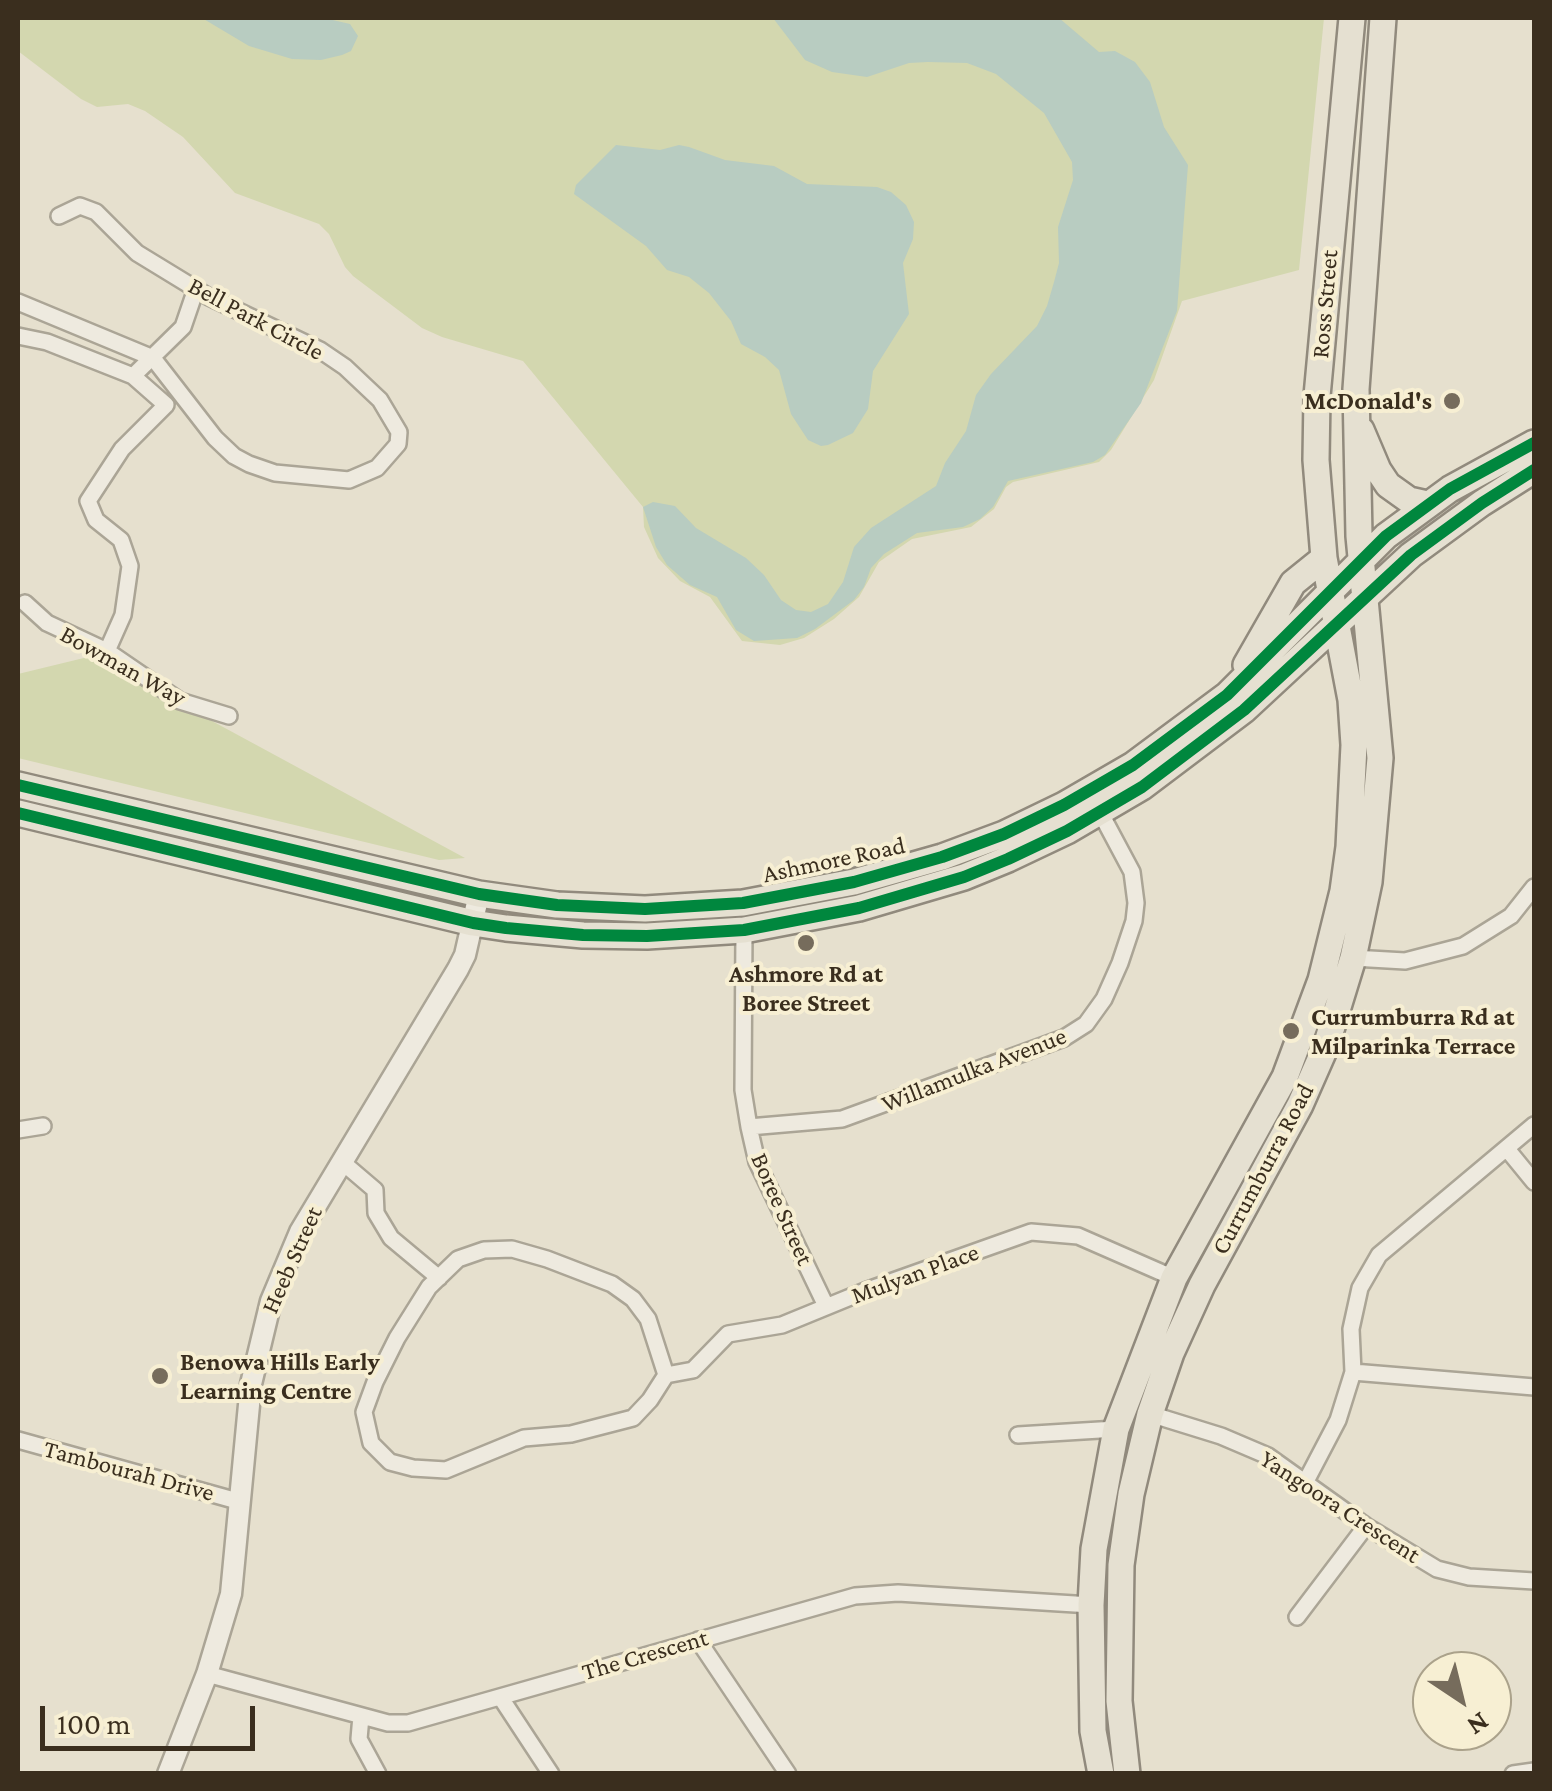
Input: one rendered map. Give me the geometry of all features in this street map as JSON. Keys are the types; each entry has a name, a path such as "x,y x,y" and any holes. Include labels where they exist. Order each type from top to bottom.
{"main road":[{"name":"Ross Street","path":"1330,591 1316,460 1317,396 1352,18"},
{"name":"Ross Street","path":"1361,558 1356,416 1362,281 1383,18"},
{"path":"1356,416 1383,480 1409,500 1427,504"},
{"name":"Ashmore Road","path":"18,785 479,894 557,905 645,909 743,902 905,869 971,847 1064,805 1158,748 1227,694 1361,558 1427,504 1534,442"},
{"name":"Ashmore Road","path":"18,813 474,923 583,935 648,936 744,930 859,908 949,882 1036,848 1100,812 1208,740 1426,542 1534,470"},
{"path":"1227,694 1293,582 1324,558"},
{"name":"Currumburra Road","path":"1128,1774 1119,1700 1121,1565 1131,1494 1150,1414 1202,1285 1312,1079 1353,958 1374,846 1380,758 1361,558"},
{"name":"Currumburra Road","path":"1101,1774 1093,1731 1090,1604 1094,1549 1116,1429 1174,1278 1285,1077 1311,1011 1332,938 1349,847 1354,745 1350,685 1330,591"}],"street":[{"name":"Bell Park Circle","path":"18,302 153,358 215,438 234,456 250,464 275,473 349,480 366,475 392,454 398,444 399,432 392,418 345,366 196,289 137,253 96,212 80,206 59,216"},
{"path":"133,376 183,327 196,289"},
{"path":"18,336 47,342 133,376 166,406 122,449 88,501 96,520 121,540 130,566 124,615 107,652"},
{"name":"Bowman Way","path":"25,603 47,623 107,652 180,700 229,716"},
{"name":"Willamulka Avenue","path":"750,1127 842,1120 1064,1038 1086,1024 1104,999 1120,963 1136,903 1132,872 1100,812"},
{"path":"1353,958 1405,960 1463,946 1511,916 1534,887"},
{"name":"Heeb Street","path":"168,1774 207,1674 231,1594 251,1384 262,1331 300,1232 458,968 474,923 479,894"},
{"name":"Boree Street","path":"744,930 744,1090 757,1162 826,1306"},
{"path":"18,1130 44,1126"},
{"path":"1305,1482 1338,1420 1353,1372 1352,1329 1360,1288 1379,1255 1534,1126"},
{"path":"1507,1149 1534,1182"},
{"path":"341,1161 374,1190 376,1213 392,1238 439,1278"},
{"name":"Mulyan Place","path":"666,1375 648,1320 633,1299 612,1284 547,1259 512,1250 484,1250 458,1259 428,1288 397,1338 364,1412 371,1442 390,1462 446,1470 524,1438 570,1434 633,1418 666,1375 694,1370 728,1334 782,1325 1031,1232 1078,1236 1174,1278"},
{"path":"1353,1372 1534,1386"},
{"name":"Yangoora Crescent","path":"1150,1414 1268,1456 1366,1526 1437,1569 1470,1577 1534,1581"},
{"path":"1018,1435 1116,1429"},
{"name":"Tambourah Drive","path":"18,1440 241,1502"},
{"path":"1297,1617 1366,1526"},
{"name":"The Crescent","path":"207,1674 388,1723 408,1723 876,1593 1090,1604"},
{"path":"698,1640 788,1774"},
{"path":"502,1698 551,1774"},
{"path":"361,1716 360,1738 378,1774"},
{"path":"1513,1774 1534,1770"}],"green space":[{"path":"18,18 1324,18 1299,270 1182,301 1154,380 1111,450 1099,462 1013,482 994,509 971,527 912,539 879,562 859,597 834,619 804,638 780,645 742,641 710,597 680,581 658,558 644,527 643,507 523,361 422,328 353,276 319,224 235,193 183,137 145,111 128,104 97,107 81,99 18,51"},
{"path":"92,656 465,858 439,860 18,758 18,674"}],"shaded area":[{"path":"202,18 324,18 350,24 358,36 351,51 342,55 321,60 292,59 249,46"},
{"path":"773,18 1059,18 1099,52 1115,51 1135,62 1150,82 1164,127 1188,165 1177,311 1141,403 1105,455 1093,462 1008,481 993,507 980,519 963,527 917,533 884,554 871,568 854,600 815,629 797,638 754,641 736,630 717,597 690,585 667,565 656,547 643,507 653,502 675,506 696,528 746,558 781,600 796,610 811,612 828,604 843,582 854,547 871,528 936,486 945,463 966,431 976,395 1037,326 1059,263 1058,227 1073,180 1072,162 1044,113 996,74 967,63 928,62 909,63 867,77 832,72 805,60"},
{"path":"616,145 660,150 679,145 689,147 725,160 774,166 807,184 877,187 891,192 906,205 914,222 913,239 903,263 909,314 873,371 868,409 853,433 828,445 808,440 791,414 779,370 741,344 731,321 709,293 689,277 667,270 646,246 574,194 576,185"}],"cycle path":[{"path":"18,785 479,894 557,905 645,909 743,903 854,882 942,857 1004,834 1133,765 1227,695 1386,536 1450,489 1534,443"},
{"path":"18,813 506,928 647,936 744,930 859,908 964,877 1008,859 1067,831 1142,787 1244,710 1411,555 1534,470"}],"place":[{"name":"McDonald's","path":"1452,401"},
{"name":"Ashmore Rd at Boree Street","path":"806,943"},
{"name":"Currumburra Rd at Milparinka Terrace","path":"1291,1031"},
{"name":"Benowa Hills Early Learning Centre","path":"160,1376"}]}
